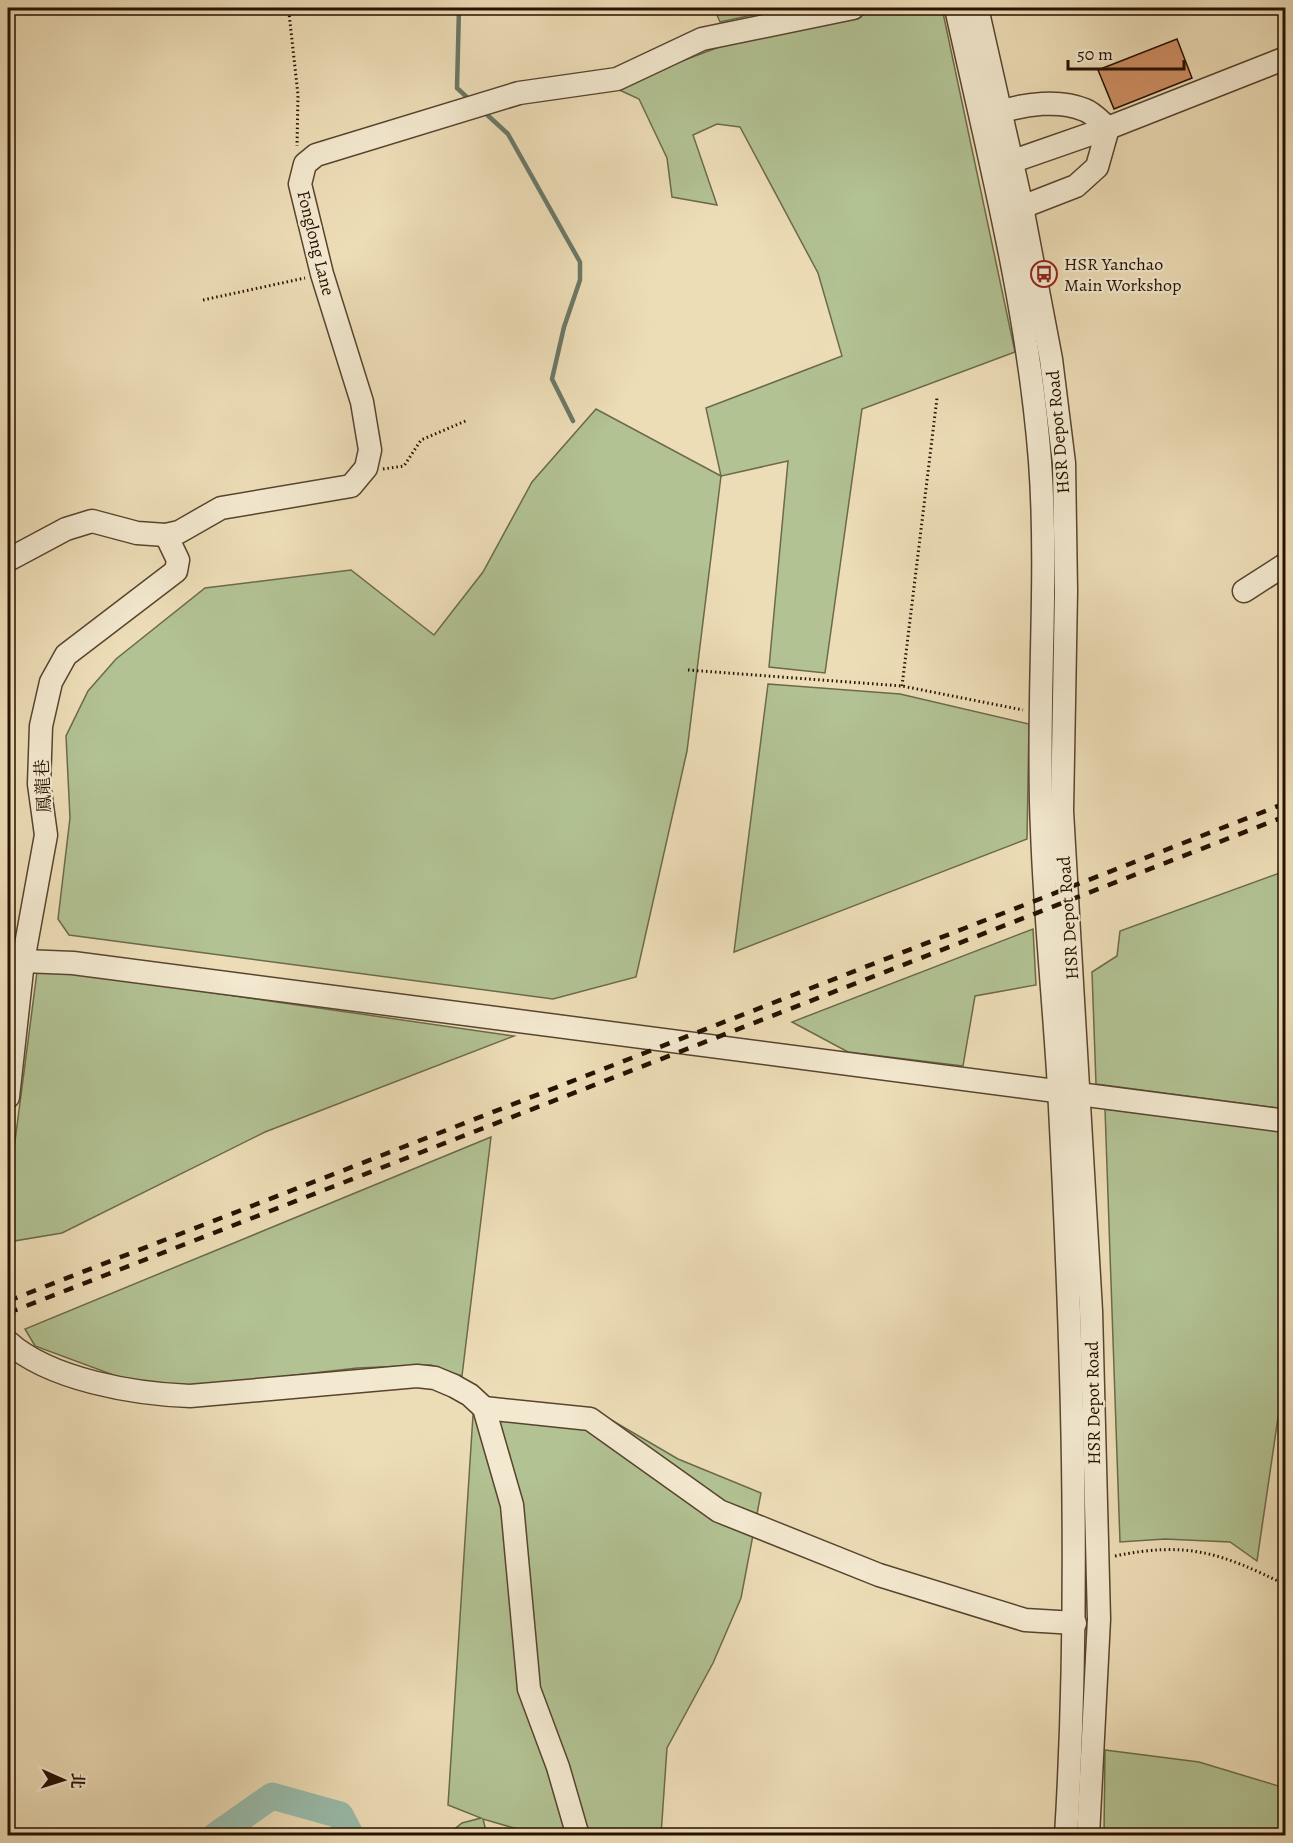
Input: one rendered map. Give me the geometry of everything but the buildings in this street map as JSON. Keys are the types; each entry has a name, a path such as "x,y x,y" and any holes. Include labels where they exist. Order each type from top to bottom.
{"street":[{"name":"Fonglong Lane","path":"363,472 370,450 362,402 322,274 300,184 305,164 316,155 519,93 617,79 702,39 853,8"},
{"name":"HSR Depot Road","path":"956,8 1002,165 1022,207 1051,359 1064,464 1066,591 1062,811 1069,1092 1069,1314 1075,1623 1066,1836"},
{"name":"HSR Depot Road","path":"977,8 1000,112 1002,165 1029,349 1040,463 1045,596 1040,714 1042,830 1091,1311 1096,1573 1099,1619 1088,1836"},
{"path":"1002,165 1107,128 1286,58"},
{"path":"1000,112 1017,107 1059,104 1086,110 1107,128"},
{"path":"1022,207 1076,186 1096,167 1107,128"},
{"path":"8,560 66,529 92,521 137,532 166,536 179,532 221,508 351,486 363,472"},
{"name":"鳳龍巷","path":"8,1097 12,1033 46,835 39,784 41,726 51,682 66,655 176,572 178,560 166,536"},
{"path":"1244,591 1286,564"},
{"path":"23,961 84,964 1286,1120"},
{"path":"8,1342 22,1355 76,1376 120,1389 190,1396 417,1376 435,1378 470,1395 483,1408 512,1505 529,1689 558,1767 578,1836"},
{"path":"483,1408 590,1419 719,1511 879,1575 1025,1620 1075,1623"}],"path":[{"path":"285,8 289,13 298,95 295,137 299,154 305,164"},
{"path":"203,300 322,274"},
{"path":"902,686 937,398"},
{"path":"363,472 404,466 421,440 468,420"},
{"path":"688,670 902,686 1040,714"},
{"path":"1096,1573 1114,1557 1159,1549 1198,1550 1233,1559 1286,1585"}],"green space":[{"path":"714,8 785,8 720,22"},
{"path":"895,8 942,8 1015,352 862,409 825,673 769,667 788,461 721,476 706,408 842,356 818,273 740,127 717,124 693,135 717,205 672,197 667,158 639,99 613,87 727,44"},
{"path":"596,409 721,476 687,751 636,977 553,999 69,935 58,919 70,818 66,736 88,691 116,659 205,588 351,570 434,635 483,572 532,482"},
{"path":"768,684 900,694 1029,724 1027,839 734,952"},
{"path":"1285,871 1285,1109 1096,1084 1092,972 1117,956 1120,931"},
{"path":"1033,929 1036,985 975,996 963,1066 848,1052 792,1022"},
{"path":"37,972 75,973 514,1036 265,1132 62,1233 8,1242 8,1195"},
{"path":"1105,1109 1285,1132 1286,1363 1257,1561 1230,1542 1165,1539 1120,1542"},
{"path":"491,1137 462,1376 431,1365 357,1368 192,1387 135,1383 35,1346 25,1329"},
{"path":"473,1415 608,1418 678,1459 761,1493 741,1598 713,1663 667,1748 661,1835 538,1835 483,1819 487,1835 446,1836 462,1823 481,1818 448,1805"},
{"path":"1105,1750 1199,1762 1285,1788 1285,1835 1104,1835"}],"waterway":[{"path":"459,8 457,88 470,100"},
{"path":"483,111 508,134 580,262 580,280 564,327 552,379 573,421"},
{"path":"215,1836 272,1796 340,1815 351,1836"}],"railway":[{"path":"8,1301 1286,803"},
{"path":"8,1313 1286,816"}],"place":[{"name":"HSR Yanchao Main Workshop","path":"1044,274"}]}
